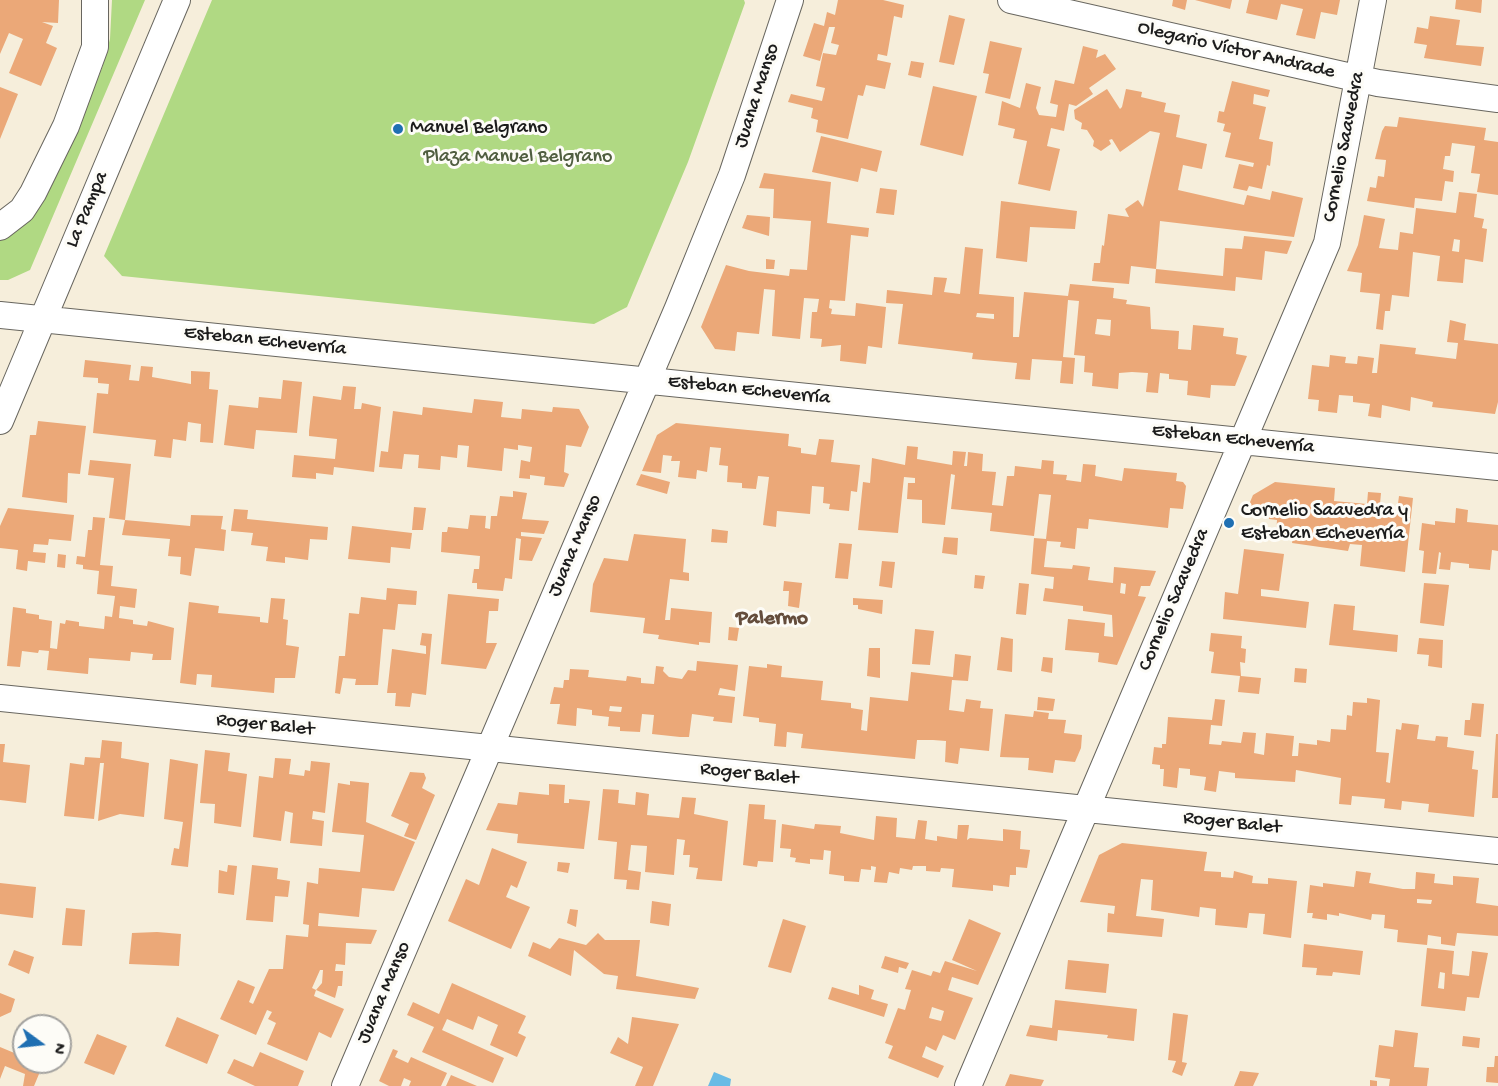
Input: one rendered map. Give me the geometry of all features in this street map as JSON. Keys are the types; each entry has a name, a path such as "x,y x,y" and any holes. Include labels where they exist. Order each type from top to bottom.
{"street":[{"path":"0,226 21,210 33,193 66,126 95,47 95,0"},
{"name":"La Pampa","path":"0,421 177,0"},
{"name":"Juana Manso","path":"345,1086 647,381 732,175 790,0"},
{"name":"Olegario Víctor Andrade","path":"1011,0 1358,79 1498,99"},
{"name":"Cornelio Saavedra","path":"968,1086 1327,243 1373,0"},
{"name":"Esteban Echeverría","path":"0,315 1498,467"},
{"name":"Roger Balet","path":"0,698 1498,851"}],"green space":[{"path":"112,0 145,0 30,270 8,280 0,280 0,240 18,227 43,200 102,68 110,39"},
{"name":"Plaza Manuel Belgrano","path":"212,0 744,0 745,3 688,162 627,307 594,324 122,276 104,256"}],"water":[{"path":"714,1072 731,1079 730,1086 708,1086"}],"building":[{"path":"0,0 59,0 58,23 42,22 53,26 46,43 57,48 41,86 9,73 23,39 9,33 0,54"},
{"path":"838,0 883,0 904,5 902,18 894,16 887,56 878,54 877,60 891,63 885,89 866,85 863,96 858,95 848,139 816,132 818,120 811,118 813,108 788,102 791,94 822,101 825,88 816,86 823,53 836,55 839,45 831,43 835,27 829,27 820,61 803,56 814,23 824,26 827,12 835,15"},
{"path":"1173,0 1187,0 1185,10 1172,6"},
{"path":"1195,0 1232,0 1230,9"},
{"path":"1249,0 1340,0 1337,15 1321,12 1315,39 1296,35 1303,9 1281,4 1277,20 1246,13"},
{"path":"1456,0 1482,0 1481,13 1455,9"},
{"path":"949,15 965,19 954,65 939,62"},
{"path":"1430,16 1460,20 1456,45 1484,47 1481,66 1424,58 1427,45 1414,43 1417,27 1428,29"},
{"path":"990,41 1022,48 1010,99 985,93 989,74 983,73"},
{"path":"1083,46 1098,50 1096,58 1105,54 1116,69 1089,88 1093,94 1076,106 1069,104 1064,131 1051,128 1047,146 1060,149 1050,191 1018,184 1027,141 1013,138 1015,129 998,125 1002,101 1020,108 1026,83 1041,87 1036,108 1039,115 1056,117 1058,105 1050,103 1055,80 1074,84"},
{"path":"911,61 924,63 921,78 908,75"},
{"path":"1232,81 1270,90 1268,97 1254,94 1253,104 1266,107 1259,139 1273,142 1270,166 1267,165 1262,189 1249,186 1247,191 1233,188 1239,164 1253,167 1254,163 1225,157 1231,133 1223,131 1225,124 1217,122 1219,111 1224,112"},
{"path":"933,86 977,96 963,156 920,145"},
{"path":"0,87 18,94 0,139"},
{"path":"1107,89 1120,109 1126,89 1142,92 1141,97 1166,103 1164,112 1180,115 1176,137 1207,144 1202,169 1183,165 1178,190 1244,205 1247,195 1270,200 1272,191 1303,198 1294,237 1160,221 1156,269 1131,266 1129,284 1092,281 1094,263 1100,263 1108,214 1129,217 1125,209 1138,200 1143,207 1160,133 1150,131 1120,152 1112,139 1109,140 1111,144 1101,151 1093,146 1094,141 1087,130 1081,129 1082,123 1075,119 1074,110"},
{"path":"1399,117 1486,128 1484,140 1498,142 1498,195 1477,192 1480,174 1471,173 1475,146 1452,143 1450,156 1445,156 1443,169 1454,171 1453,182 1445,181 1442,201 1415,198 1414,208 1367,201 1370,187 1376,188 1378,176 1384,177 1386,160 1375,159 1382,131 1385,126 1397,127"},
{"path":"821,136 882,151 877,172 861,168 858,182 812,172"},
{"path":"764,173 831,182 827,223 869,228 868,237 851,235 845,301 830,300 829,308 832,309 831,314 855,316 856,303 886,307 882,348 868,346 866,364 840,361 841,345 821,347 822,339 810,338 812,312 817,312 819,299 804,298 800,339 772,336 775,290 764,289 759,334 737,332 735,351 715,349 701,327 726,265 749,271 789,276 790,269 807,270 811,221 773,218 774,189 759,188"},
{"path":"880,188 897,190 894,215 876,213"},
{"path":"1459,192 1477,194 1474,217 1484,219 1482,228 1487,229 1483,262 1465,259 1463,283 1437,281 1440,256 1413,252 1409,297 1392,295 1390,311 1385,311 1383,330 1376,329 1380,294 1360,292 1362,273 1347,271 1358,245 1364,215 1385,219 1379,248 1398,250 1400,232 1413,234 1416,208 1456,213","holes":["1454,239 1460,240 1459,252 1452,251"]},
{"path":"1001,201 1077,211 1075,229 1030,227 1027,262 996,258"},
{"path":"747,215 770,217 769,236 742,228"},
{"path":"1244,236 1292,241 1287,254 1265,251 1262,280 1236,277 1235,291 1155,283 1156,269 1223,276 1225,248 1242,249"},
{"path":"965,247 983,249 979,294 1014,297 1013,337 1019,337 1024,292 1068,296 1070,284 1114,288 1113,298 1127,300 1126,304 1150,307 1151,329 1179,331 1178,349 1191,350 1193,325 1224,328 1223,336 1238,338 1236,354 1247,356 1235,386 1211,385 1210,398 1187,395 1188,381 1169,379 1169,374 1160,373 1158,393 1146,392 1148,373 1119,373 1118,389 1092,386 1093,373 1084,372 1085,356 1074,355 1079,301 1068,300 1063,357 1075,358 1073,384 1060,383 1062,361 1032,359 1030,380 1015,379 1017,363 972,359 973,353 898,344 903,304 886,303 887,290 932,295 934,277 947,278 944,292 960,294","holes":["977,313 994,314 994,319 976,317","1097,319 1111,320 1110,336 1095,334"]},
{"path":"766,259 775,260 774,269 766,269"},
{"path":"1450,320 1466,324 1464,340 1498,344 1498,402 1495,414 1432,407 1433,402 1411,397 1410,411 1382,405 1381,418 1368,416 1370,404 1353,402 1353,396 1339,395 1337,413 1318,411 1319,400 1308,399 1312,365 1329,367 1330,355 1346,357 1345,363 1357,364 1358,356 1374,358 1372,373 1377,373 1380,344 1416,348 1415,354 1456,359 1458,343 1447,342"},
{"path":"85,360 131,365 129,380 139,381 141,366 153,367 152,377 191,384 191,371 210,372 209,389 218,390 213,443 200,442 201,424 188,422 186,441 173,439 171,458 154,456 156,440 93,433 97,393 108,394 109,384 98,383 98,378 83,377"},
{"path":"283,380 302,382 297,433 256,430 254,449 224,445 229,405 258,408 259,397 281,399"},
{"path":"343,386 356,387 354,409 361,409 362,403 381,407 374,472 334,467 333,475 316,473 316,479 292,477 294,455 335,459 337,439 309,436 309,431 313,396 341,400"},
{"path":"474,399 503,402 501,417 521,419 522,409 552,412 553,407 579,409 589,427 581,447 566,445 564,472 569,474 564,487 544,485 545,477 530,475 530,479 519,478 521,460 530,462 532,447 518,445 518,450 504,448 502,471 467,467 469,446 458,445 457,458 441,456 440,470 418,468 419,455 404,454 402,469 379,467 381,451 388,452 393,411 422,415 423,407 472,413"},
{"path":"38,421 86,426 80,474 68,473 67,503 22,497 30,435 36,435"},
{"path":"676,423 789,434 788,446 801,448 801,453 816,455 819,439 834,440 831,462 860,465 857,492 851,491 849,511 829,509 830,504 823,503 824,487 812,486 810,514 777,511 776,527 763,525 769,477 758,476 756,489 742,488 742,483 727,482 728,466 719,465 721,448 710,447 707,472 697,470 696,479 678,477 680,461 671,461 672,456 663,455 661,473 642,471 657,435"},
{"path":"907,446 918,447 917,459 952,465 953,451 966,452 964,466 967,466 968,452 983,454 982,471 996,472 992,505 1003,506 1007,476 1014,476 1015,466 1041,469 1042,460 1054,461 1053,474 1067,475 1066,480 1081,482 1083,464 1096,465 1095,476 1122,481 1124,468 1177,473 1176,481 1183,482 1186,486 1183,509 1170,508 1168,528 1089,519 1088,529 1077,528 1075,549 1060,547 1061,542 1047,541 1044,567 1072,569 1073,565 1090,567 1088,580 1113,583 1114,567 1156,571 1150,586 1141,586 1138,596 1146,597 1117,665 1098,662 1099,653 1065,650 1068,619 1105,623 1104,636 1113,637 1112,615 1083,611 1083,606 1043,601 1045,588 1053,589 1054,577 1031,574 1034,538 1046,539 1051,495 1039,494 1034,536 990,531 992,513 951,509 955,475 951,474 945,525 922,523 922,500 907,499 908,483 915,483 915,478 904,477 898,533 858,530 863,482 870,483 872,458 905,465","holes":["1121,583 1126,584 1125,594 1120,593"]},
{"path":"90,460 131,464 125,520 109,518 114,478 88,475"},
{"path":"641,474 670,482 667,494 636,485"},
{"path":"1275,482 1335,488 1334,501 1367,504 1368,492 1381,493 1380,504 1393,506 1392,510 1397,511 1399,496 1413,498 1405,572 1360,566 1362,545 1350,544 1348,551 1292,543 1293,538 1276,536 1277,520 1269,519 1269,516 1245,514 1253,495"},
{"path":"513,491 527,493 522,519 549,521 544,534 521,532 521,536 542,538 532,561 519,560 521,539 516,538 512,579 505,578 503,591 477,589 477,583 472,583 474,569 479,569 480,556 441,552 442,532 447,532 448,527 468,529 470,515 486,516 485,528 490,529 491,516 497,516 500,496 513,497"},
{"path":"414,507 426,508 423,530 412,530"},
{"path":"8,508 74,515 71,541 49,539 48,545 34,544 33,552 46,553 45,563 28,561 27,571 16,569 18,550 0,548 0,526"},
{"path":"1456,508 1468,510 1467,522 1498,525 1498,551 1492,550 1490,570 1469,568 1469,564 1451,562 1450,570 1439,569 1441,553 1439,552 1436,574 1422,573 1424,551 1419,550 1422,523 1435,525 1435,521 1455,523"},
{"path":"234,509 248,510 247,519 328,527 327,540 310,539 308,560 285,557 285,563 266,561 268,547 251,545 253,533 231,531"},
{"path":"191,515 223,516 221,529 226,530 224,551 195,548 191,576 180,574 181,557 168,556 170,539 122,535 125,520 190,526"},
{"path":"93,517 105,518 100,565 113,566 111,586 137,589 135,608 120,606 119,618 133,620 133,624 147,626 148,621 174,628 171,660 152,660 153,654 131,652 130,661 89,658 88,674 47,670 49,651 39,650 38,653 22,651 20,667 7,666 13,607 26,609 26,613 39,615 39,619 52,621 50,648 57,649 60,623 65,624 66,620 79,622 79,626 104,629 105,616 112,617 115,596 97,594 99,571 83,569 83,565 76,564 77,556 85,557 88,530 92,530"},
{"path":"352,526 412,533 410,549 391,547 390,563 348,559"},
{"path":"712,529 728,531 727,543 711,542"},
{"path":"634,534 686,539 683,572 689,573 689,581 670,579 665,620 670,620 671,608 712,612 710,643 699,642 699,645 658,639 659,635 643,633 645,618 590,612 593,584 604,558 628,561"},
{"path":"944,537 958,538 957,555 942,553"},
{"path":"839,543 852,544 848,579 835,578"},
{"path":"1244,549 1284,554 1279,591 1261,589 1261,596 1309,602 1306,628 1223,619 1225,592 1238,594"},
{"path":"58,554 66,555 65,568 57,567"},
{"path":"882,561 895,562 892,588 879,586"},
{"path":"975,575 985,576 983,589 974,588"},
{"path":"784,581 802,583 799,608 788,606 789,591 783,591"},
{"path":"1019,583 1029,584 1026,615 1016,614"},
{"path":"1424,583 1449,585 1444,626 1420,623"},
{"path":"387,588 417,591 416,605 398,604 395,630 383,629 378,685 355,685 356,679 343,678 340,694 335,693 339,656 345,656 349,613 359,614 361,597 386,600"},
{"path":"448,594 499,599 498,611 489,611 486,643 497,643 486,669 441,664"},
{"path":"271,598 285,599 283,619 288,620 286,645 299,647 295,678 275,678 274,693 211,687 212,675 197,674 196,685 180,683 189,602 219,606 218,613 260,617 260,622 268,623"},
{"path":"853,598 883,600 882,614 858,609 858,605 853,605"},
{"path":"1334,604 1355,606 1353,630 1398,635 1397,652 1329,645"},
{"path":"729,627 739,628 737,641 728,640"},
{"path":"915,629 934,631 930,665 912,664"},
{"path":"422,633 432,634 426,695 412,693 410,707 395,706 396,693 387,693 392,649 426,654 426,646 420,645"},
{"path":"1211,633 1242,636 1241,648 1246,649 1245,663 1240,662 1241,676 1261,678 1259,694 1238,692 1240,676 1211,673 1214,652 1209,651"},
{"path":"1001,637 1013,639 1012,672 997,670"},
{"path":"1419,638 1443,640 1442,668 1428,666 1429,655 1417,654"},
{"path":"869,648 880,648 880,678 867,676"},
{"path":"955,654 971,656 968,681 952,680 949,710 964,712 966,699 981,701 980,708 993,709 989,751 960,748 958,764 945,762 946,741 917,740 915,759 801,748 803,734 787,732 786,747 774,746 776,724 759,722 759,718 743,716 749,666 767,668 767,664 782,666 781,677 823,681 821,700 851,703 851,708 863,710 861,730 867,731 870,697 908,701 911,672 953,677"},
{"path":"1043,657 1053,658 1052,673 1041,671"},
{"path":"697,661 738,665 735,691 720,688 718,695 735,697 732,723 713,721 714,717 692,714 689,737 680,737 652,734 654,715 642,714 640,732 620,731 620,727 608,726 609,717 592,715 592,710 577,708 576,726 557,724 560,704 550,704 554,687 563,688 564,680 569,680 570,669 589,670 588,677 626,681 627,676 641,678 641,683 654,684 656,666 664,667 663,671 669,677 682,679 688,670 696,671","holes":["610,706 622,707 621,712 609,711"]},
{"path":"1295,668 1307,669 1306,683 1294,682"},
{"path":"1038,697 1055,699 1053,711 1037,710"},
{"path":"1367,698 1380,700 1376,752 1389,753 1386,782 1390,783 1396,729 1401,730 1402,723 1419,725 1417,739 1435,741 1436,736 1448,737 1447,747 1474,751 1472,769 1478,770 1474,817 1428,812 1429,804 1402,801 1401,810 1384,808 1385,799 1352,796 1351,805 1339,804 1341,778 1296,770 1295,782 1235,778 1235,773 1219,771 1216,792 1204,790 1206,777 1190,775 1190,769 1179,768 1177,788 1163,786 1164,769 1160,769 1160,765 1152,764 1154,747 1162,748 1162,744 1166,744 1168,717 1212,720 1215,699 1225,700 1222,726 1211,725 1209,744 1221,745 1222,741 1241,743 1243,732 1256,733 1254,753 1264,755 1266,733 1294,736 1292,756 1298,756 1299,743 1317,745 1317,740 1330,742 1331,729 1346,730 1347,715 1352,716 1353,702 1367,703"},
{"path":"1472,703 1484,704 1481,737 1464,735 1465,720 1470,720"},
{"path":"1034,711 1049,713 1048,719 1066,720 1064,733 1082,735 1081,748 1075,762 1055,760 1053,773 1028,770 1029,758 1000,757 1005,714 1033,717"},
{"path":"1496,734 1498,734 1498,798 1492,798"},
{"path":"102,740 122,742 121,758 149,763 144,817 120,814 98,821 104,763 100,763 94,819 64,816 70,763 84,765 85,757 100,758"},
{"path":"0,744 5,744 3,762 30,765 26,803 0,800"},
{"path":"205,750 230,753 228,771 247,774 241,827 214,823 215,804 200,803"},
{"path":"275,758 291,759 289,774 304,776 305,770 310,771 311,761 330,763 325,813 313,811 312,819 324,821 322,846 290,843 293,813 285,811 281,841 253,837 259,776 273,778"},
{"path":"170,759 198,764 188,867 171,865 174,848 179,849 183,822 164,819"},
{"path":"410,772 424,773 426,778 422,788 435,795 416,840 404,836 409,824 391,816"},
{"path":"350,781 369,783 366,822 415,842 394,891 362,888 359,917 319,913 318,926 377,930 371,944 346,943 345,965 336,964 335,971 343,971 342,986 338,986 335,998 316,990 314,996 344,1009 331,1038 319,1032 307,1061 267,1044 276,1023 268,1019 272,1012 267,1010 256,1035 220,1019 238,980 255,987 249,1002 253,1004 269,969 283,969 286,935 308,937 309,925 303,924 307,882 318,884 319,868 360,872 364,835 332,832 338,783 350,785","holes":["320,970 323,970 322,983 316,990 312,988"]},
{"path":"549,784 565,785 564,803 569,803 569,799 590,801 584,849 517,843 518,834 486,830 498,803 517,805 519,792 549,795"},
{"path":"603,789 619,790 618,803 635,805 636,792 649,794 647,815 679,818 682,797 696,798 694,814 728,821 722,881 696,879 698,868 689,867 690,855 683,855 685,840 677,839 674,875 645,872 647,846 631,845 628,870 641,872 639,890 626,889 627,880 614,879 617,842 598,840"},
{"path":"749,804 765,805 764,819 776,820 773,862 758,861 757,867 743,865"},
{"path":"876,816 897,818 896,837 915,839 918,820 927,821 925,839 937,841 937,836 957,839 958,825 969,825 967,840 970,838 1003,841 1003,829 1021,831 1020,849 1030,850 1027,868 1016,867 1016,875 1010,875 1009,887 993,885 993,891 952,887 954,869 941,868 940,872 926,871 926,866 913,866 912,870 900,868 899,874 889,872 887,883 874,882 876,867 871,866 871,870 861,869 859,882 844,881 844,876 829,874 831,851 824,850 823,860 810,859 810,864 795,862 796,858 790,857 791,849 780,848 782,824 814,829 815,824 841,826 840,833 874,840"},
{"path":"1122,843 1207,852 1204,871 1221,872 1221,877 1233,878 1234,871 1253,876 1252,883 1268,884 1268,878 1297,881 1291,938 1263,934 1265,914 1249,913 1247,928 1215,925 1216,909 1200,907 1199,917 1151,910 1153,880 1141,879 1136,916 1164,919 1162,937 1107,932 1108,913 1114,914 1115,906 1080,902 1099,855"},
{"path":"492,848 527,862 517,888 511,885 506,897 530,907 511,949 448,921 466,879 479,885"},
{"path":"558,862 570,863 568,873 557,871"},
{"path":"228,865 237,866 234,895 218,893 219,870 227,872"},
{"path":"252,865 278,868 277,879 290,881 288,897 275,896 273,922 246,920"},
{"path":"1356,871 1371,873 1369,883 1403,889 1415,889 1416,872 1435,874 1434,883 1453,885 1453,876 1479,878 1476,903 1498,906 1498,936 1457,933 1455,946 1441,944 1441,937 1428,935 1427,945 1397,942 1398,930 1384,928 1385,915 1372,914 1371,920 1339,913 1339,916 1327,914 1327,920 1312,918 1313,913 1307,913 1310,885 1323,887 1323,883 1354,887","holes":["1417,899 1432,900 1431,904 1417,903"]},
{"path":"0,883 36,887 33,918 0,914"},
{"path":"652,901 671,904 669,926 650,923"},
{"path":"66,908 85,910 82,946 62,945"},
{"path":"570,909 578,910 576,927 567,923"},
{"path":"783,919 806,926 791,973 768,967"},
{"path":"969,919 1001,933 978,985 952,977 948,990 973,998 955,1040 943,1035 936,1051 926,1046 922,1057 944,1066 938,1078 888,1058 893,1046 885,1043 898,1008 905,1010 911,990 905,989 912,970 931,976 933,971 940,973 945,961 977,971 952,960","holes":["932,1007 944,1011 941,1021 929,1018"]},
{"path":"132,933 181,934 179,966 129,964"},
{"path":"598,933 605,940 640,940 636,976 699,988 695,999 616,989 618,976 604,974 574,950 571,976 528,956 533,942 550,949 559,938 586,945"},
{"path":"1304,944 1363,951 1360,975 1333,972 1332,976 1316,975 1317,968 1302,967"},
{"path":"1427,948 1454,951 1452,974 1469,976 1472,951 1488,953 1479,998 1467,997 1465,1011 1421,1006","holes":["1440,972 1445,973 1444,989 1438,988"]},
{"path":"14,950 34,957 29,974 8,965"},
{"path":"885,956 909,963 906,969 899,967 898,973 881,968"},
{"path":"1068,960 1109,964 1106,993 1065,989"},
{"path":"452,983 526,1016 518,1033 526,1037 517,1057 490,1045 498,1025 478,1016 473,1030 447,1019 442,1030 504,1058 493,1083 422,1052 434,1027 407,1015 413,1002 439,1014"},
{"path":"859,985 874,990 871,999 888,1004 884,1017 828,999 832,987 859,995"},
{"path":"0,993 15,999 11,1012 0,1017"},
{"path":"1055,1000 1137,1009 1134,1041 1107,1038 1108,1035 1058,1030 1057,1041 1026,1036 1030,1025 1052,1028"},
{"path":"1173,1013 1188,1015 1182,1062 1187,1063 1182,1076 1172,1072 1176,1061 1168,1060"},
{"path":"177,1017 219,1035 207,1064 165,1046"},
{"path":"632,1017 679,1024 653,1086 635,1086 643,1067 610,1053 618,1037 628,1044"},
{"path":"1395,1030 1418,1033 1414,1067 1429,1068 1427,1086 1389,1086 1390,1079 1375,1077 1379,1045 1393,1047"},
{"path":"97,1034 127,1046 114,1075 84,1063"},
{"path":"1463,1036 1480,1038 1479,1048 1462,1046"},
{"path":"0,1047 12,1052 12,1069 5,1066 0,1079"},
{"path":"393,1049 398,1051 395,1057 408,1063 411,1057 447,1073 441,1086 409,1086 411,1081 404,1078 401,1086 389,1086 379,1081"},
{"path":"260,1052 304,1071 298,1086 255,1086 227,1073 234,1059 253,1067"},
{"path":"1495,1056 1498,1056 1498,1083 1486,1082 1487,1067 1494,1067"},
{"path":"1240,1071 1259,1073 1253,1086 1234,1086"},
{"path":"25,1074 39,1074 34,1086 23,1086"},
{"path":"1010,1074 1044,1080 1041,1086 1005,1086"},
{"path":"451,1075 477,1086 446,1086"},
{"path":"1370,1080 1377,1081 1377,1086 1370,1086"}],"place":[{"name":"Manuel Belgrano","path":"398,129"},
{"name":"Cornelio Saavedra y Esteban Echeverría","path":"1229,523"}],"district":[{"name":"Palermo","path":"772,620"}]}
